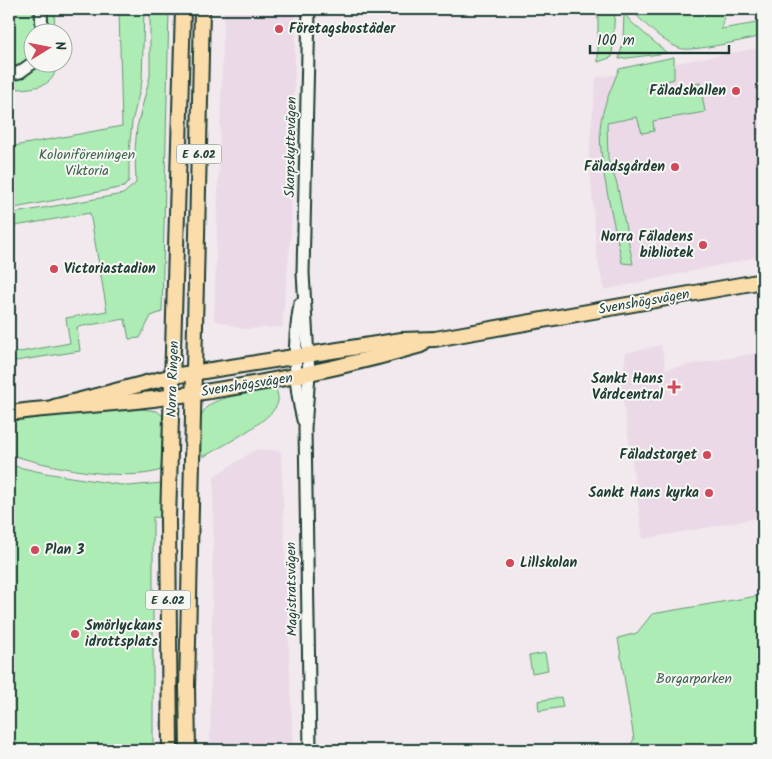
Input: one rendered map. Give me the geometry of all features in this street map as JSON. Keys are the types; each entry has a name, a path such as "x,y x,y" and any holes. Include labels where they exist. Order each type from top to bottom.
{"main road":[{"name":"Norra Ringen","path":"170,750 168,520 182,9"},
{"name":"Norra Ringen","path":"188,750 187,687 202,9"},
{"name":"Svenshögsvägen","path":"9,413 54,407 103,405 193,394 302,376 380,357 435,339 763,281"},
{"name":"Svenshögsvägen","path":"54,407 173,376 411,339 435,339"}],"street":[{"path":"41,9 42,22"},
{"name":"Skarpskyttevägen","path":"302,376 309,9"},
{"path":"9,75 22,71"},
{"name":"Magistratsvägen","path":"302,376 305,428 310,750"}],"shaded area":[{"path":"224,9 296,9 291,232 282,327 243,329 214,320"},
{"name":"Fäladsgården","path":"763,47 763,133 755,136 763,178 763,256 604,290 597,257 589,155 596,78"},
{"path":"661,345 666,369 763,352 763,517 643,539 621,385 626,353"},
{"path":"257,449 281,451 293,750 210,750 214,476"}],"green space":[{"path":"9,9 54,9 55,22 22,22 22,72 55,72 52,79 33,88 9,90"},
{"name":"Koloniföreningen Viktoria","path":"119,9 144,9 142,81 132,122 129,152 120,153 121,159 129,158 129,181 124,187 9,209 9,147 122,126"},
{"path":"150,9 169,9 162,312 151,316 140,338 129,339 125,319 77,327 80,351 9,362 9,354 70,343 66,318 107,311 90,213 9,227 9,214 123,194 136,183 135,150 137,127 150,76"},
{"path":"598,9 615,9 612,57 598,62"},
{"path":"630,9 729,9 726,10 721,29 763,22 763,36 695,49 679,48 659,36"},
{"path":"624,13 631,22 667,53 619,59 623,42"},
{"path":"674,57 674,79 647,87 648,92 700,83 705,112 653,121 654,131 642,133 637,117 607,123 608,159 617,184 633,264 622,263 602,162 600,129 602,114 619,69"},
{"path":"276,389 278,403 269,415 242,435 203,457 199,438 202,414 206,408 218,400"},
{"path":"141,409 157,411 163,416 161,470 146,474 107,474 63,468 9,454 9,421 63,414"},
{"name":"Smörlyckans idrottsplats","path":"9,465 45,473 128,486 163,483 164,518 153,517 153,750 9,750"},
{"name":"Borgarparken","path":"763,595 763,750 628,750 634,739 618,638 637,633 652,614"},
{"path":"545,653 548,670 532,673 529,656"},
{"path":"561,697 563,707 539,711 538,701"}],"place":[{"name":"Företagsbostäder","path":"279,29"},
{"name":"Fäladshallen","path":"736,91"},
{"name":"Fäladsgården","path":"675,167"},
{"name":"Norra Fäladens bibliotek","path":"703,245"},
{"name":"Victoriastadion","path":"54,269"},
{"name":"Sankt Hans Vårdcentral","path":"674,387"},
{"name":"Fäladstorget","path":"707,455"},
{"name":"Sankt Hans kyrka","path":"709,493"},
{"name":"Plan 3","path":"35,550"},
{"name":"Lillskolan","path":"510,563"},
{"name":"Smörlyckans idrottsplats","path":"75,634"}]}
